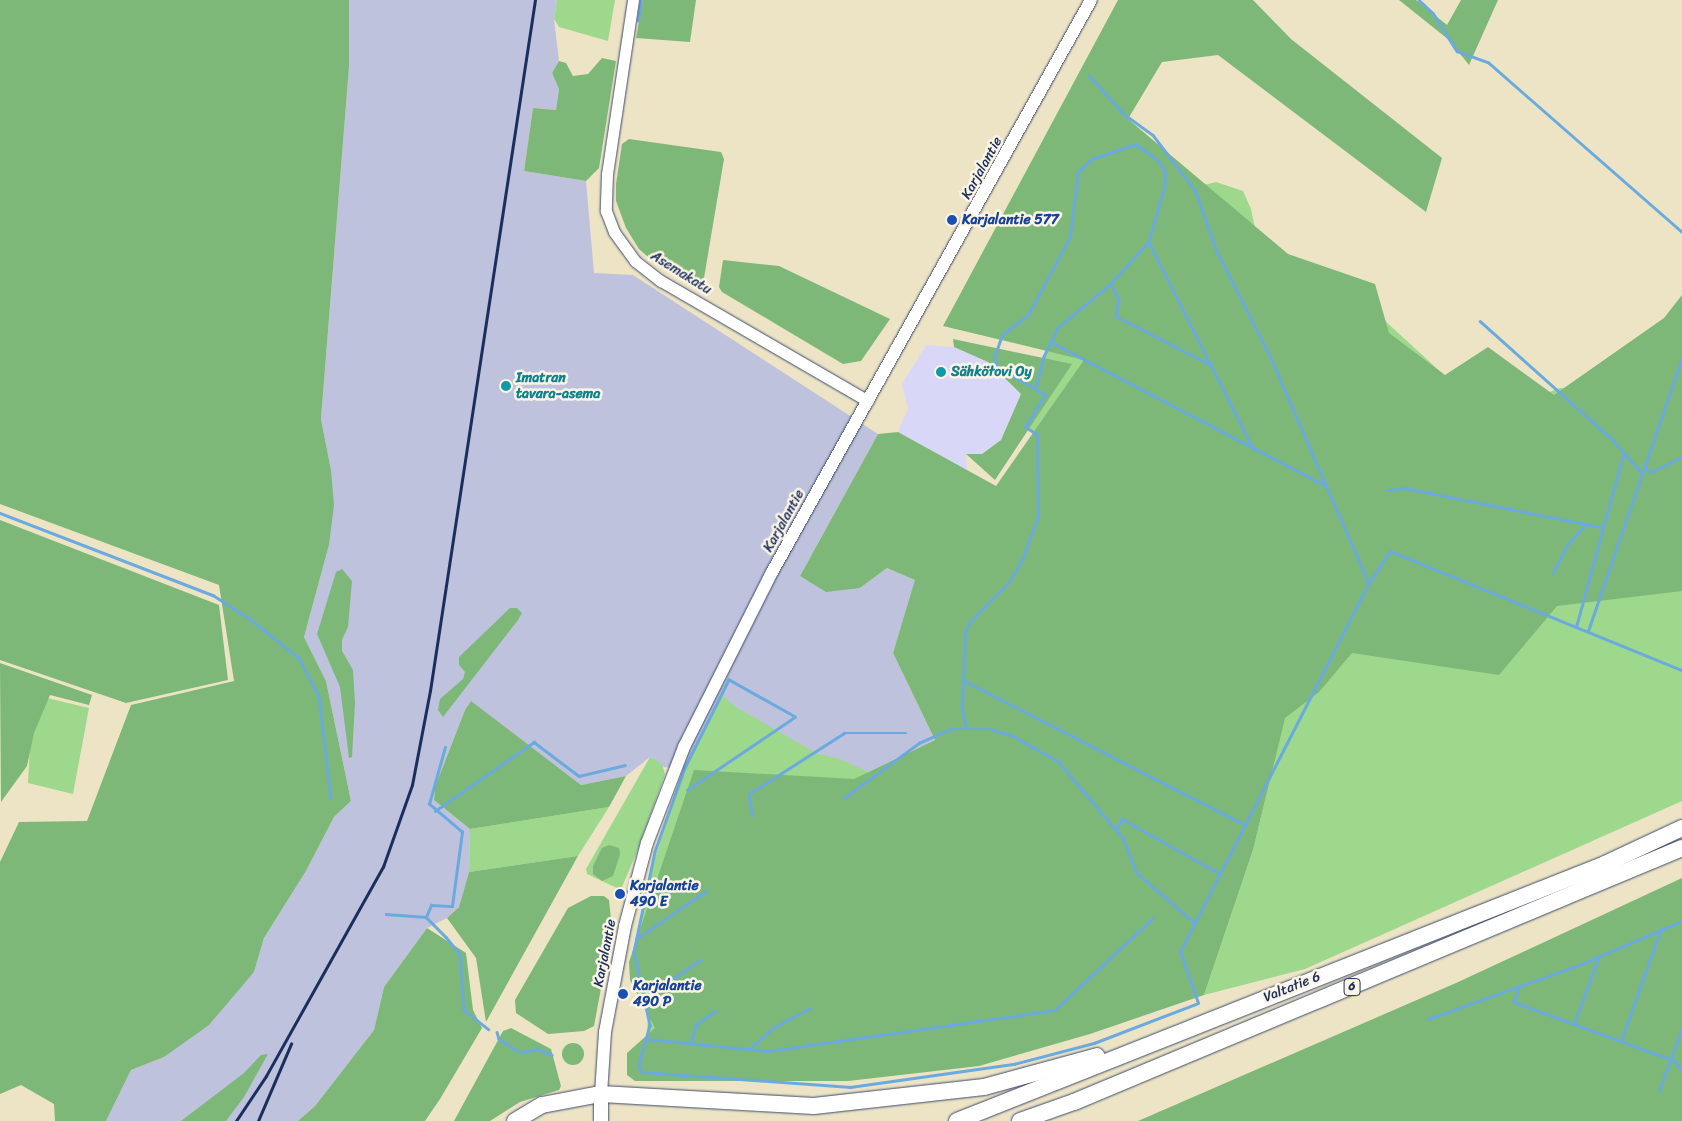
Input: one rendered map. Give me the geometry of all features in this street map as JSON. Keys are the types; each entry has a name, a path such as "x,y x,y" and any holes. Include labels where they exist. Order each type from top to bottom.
{"highway":[{"name":"Valtatie 6","path":"957,1121 1014,1101 1211,1020 1604,864 1682,828"},
{"name":"Valtatie 6","path":"1020,1121 1074,1102 1682,848"},
{"path":"515,1121 542,1105 601,1094 814,1106 984,1087 1059,1068 1211,1020"},
{"path":"1040,1121 1074,1102"}],"main road":[{"name":"Karjalantie","path":"601,1094 605,1032 625,926 666,789 719,672 1091,0"},
{"path":"600,1121 601,1094"}],"street":[{"name":"Asemakatu","path":"633,0 606,182 607,218 614,232 636,261 661,280 868,401"}],"shaded area":[{"path":"349,0 557,0 554,19 559,61 552,73 559,89 556,110 533,108 524,171 586,181 594,273 633,275 878,434 800,576 860,588 887,568 916,580 893,653 935,740 854,779 664,767 650,757 626,776 581,785 471,702 465,710 435,787 434,800 470,829 469,872 459,907 447,918 427,928 384,987 374,1030 315,1106 298,1121 106,1121 131,1070 164,1057 254,972 264,938 306,871 334,817 351,801 326,681 304,637 329,545 331,470 321,419 349,67"},
{"path":"926,345 954,347 988,362 1021,394 1001,440 982,454 966,454 967,470 898,432 908,408 902,384"}],"green space":[{"path":"0,0 349,0 349,67 321,419 331,470 334,505 329,545 304,637 326,681 351,801 334,817 306,871 264,938 254,972 209,1025 164,1057 131,1070 106,1121 55,1121 54,1104 21,1085 0,1094 0,862 19,822 87,821 131,705 234,681 219,585 0,504"},
{"path":"557,0 615,0 608,41 559,27 554,19"},
{"path":"643,0 696,0 690,42 636,38"},
{"path":"1118,0 1253,0 1291,39 1442,158 1426,212 1218,55 1162,62 1128,119 1288,254 1375,284 1389,333 1445,375 1488,347 1554,395 1664,318 1682,295 1682,591 1557,606 1499,675 1352,653 1319,692 1285,718 1253,850 1204,995 1090,1034 979,1066 848,1081 635,1081 627,1075 627,1053 655,1028 630,980 629,962 694,770 854,779 935,740 893,653 915,580 887,568 860,588 826,592 800,576 878,434 898,432 996,486 1084,360 943,326"},
{"path":"1399,0 1416,0 1447,25 1461,0 1498,0 1469,65 1449,40"},
{"path":"602,58 616,61 599,168 586,181 524,171 533,108 556,110 559,89 552,73 559,61 566,63 573,76 588,74"},
{"path":"629,139 721,152 724,159 703,284 694,285 657,265 639,249 626,228 616,201 616,184 622,144"},
{"path":"1216,182 1243,191 1251,209 1260,253 1370,307 1457,387 1547,393 1560,388 1577,389 1682,358 1682,801 1305,969 1204,995 1253,850 1272,771 1037,435 1025,427 1044,357 1058,328 1200,186"},
{"path":"723,260 779,266 890,319 861,361 843,364 722,292 719,287"},
{"path":"953,339 1072,364 995,480 966,454 982,454 1001,440 1021,394 988,362 954,347"},
{"path":"0,520 219,605 228,680 126,703 0,660"},
{"path":"342,569 352,581 348,627 342,640 342,651 353,670 355,703 352,757 349,758 340,687 317,634 336,572"},
{"path":"510,608 517,608 522,613 518,620 443,717 438,710 440,699 463,679 465,672 459,665 459,657"},
{"path":"0,663 92,695 89,705 50,695 34,733 27,766 1,802"},
{"path":"722,695 736,707 818,754 840,759 875,775 699,982 647,1039 648,1011 634,952 647,882 685,768"},
{"path":"43,697 89,708 73,794 28,783 30,744"},
{"path":"471,701 581,785 626,776 609,807 470,829 434,800 435,787 465,710"},
{"path":"650,757 662,764 665,774 636,854 622,887 617,888 587,874 586,869"},
{"path":"609,807 578,856 469,872 470,829"},
{"path":"609,845 619,848 620,854 613,876 602,881 593,874 593,866 602,848"},
{"path":"578,856 486,1022 476,958 447,918 459,907 469,872"},
{"path":"1682,878 1682,1121 1138,1121 1456,983"},
{"path":"591,896 604,896 609,900 612,929 594,1026 584,1031 548,1034 516,1013 515,1000 568,908"},
{"path":"427,928 466,953 473,1010 482,1028 440,1099 425,1121 298,1121 315,1106 374,1030 384,987"},
{"path":"511,1028 551,1049 561,1086 559,1090 520,1102 490,1121 454,1121 503,1031"},
{"path":"573,1043 581,1046 584,1054 581,1062 573,1065 565,1062 562,1054 565,1046"},
{"path":"268,1054 244,1097 226,1121 181,1121 244,1073 261,1055"}],"waterway":[{"path":"638,21 641,0"},
{"path":"1419,0 1433,13 1457,51 1488,62 1682,232"},
{"path":"1089,75 1124,114 1153,135 1195,190 1217,251 1271,358 1369,583"},
{"path":"966,728 962,711 965,632 970,622 1010,581 1023,558 1038,516 1037,435 1025,427 1045,395 997,367 994,358 1002,335 1028,315 1070,237 1078,172 1092,159 1136,144 1158,160 1165,170 1165,186 1149,242 1111,284 1058,328 1044,357 1036,389"},
{"path":"1149,242 1253,448"},
{"path":"1111,284 1119,299 1116,316 1211,365"},
{"path":"1480,321 1613,440 1642,473"},
{"path":"1051,342 1324,485"},
{"path":"1588,631 1682,358"},
{"path":"1576,627 1623,455"},
{"path":"1644,467 1652,472 1682,457"},
{"path":"1387,490 1405,488 1601,527"},
{"path":"0,513 213,595 249,618 299,658 319,696 331,798"},
{"path":"1553,573 1568,544 1586,524"},
{"path":"687,790 795,717 729,680 685,768 655,852 634,952 650,1025 639,1066 642,1072 850,1087 1014,1064 1094,1043 1198,1003 1180,952 1369,583 1390,551 1682,670"},
{"path":"963,680 1243,824"},
{"path":"844,798 919,743 950,729 990,729 1011,735 1058,761 1123,838 1137,873 1195,923"},
{"path":"752,816 749,794 844,733 906,733"},
{"path":"435,811 534,742 579,776 625,765"},
{"path":"426,917 431,905 452,906 462,832 429,804 445,747"},
{"path":"1116,830 1122,819 1219,873"},
{"path":"636,939 706,891"},
{"path":"386,914 426,917 446,937 460,954 464,1010 488,1029"},
{"path":"647,1039 768,1051 1055,1010 1153,918"},
{"path":"1428,1019 1584,963 1682,921"},
{"path":"1621,1041 1661,929"},
{"path":"1574,1024 1599,956"},
{"path":"643,999 700,960"},
{"path":"1520,985 1514,1002 1675,1061 1682,1070"},
{"path":"749,1049 773,1028 810,1008"},
{"path":"691,1042 696,1025 715,1011"},
{"path":"1659,1091 1682,1028"},
{"path":"497,1032 499,1039 520,1052 538,1049 552,1055"}],"railway":[{"path":"236,1121 266,1076 383,867 412,785 430,691 535,0"},
{"path":"258,1121 291,1044"}],"place":[{"name":"Karjalantie 577","path":"952,220"},
{"name":"Sähkötovi Oy","path":"941,372"},
{"name":"Imatran tavara-asema","path":"506,386"},
{"name":"Karjalantie 490 E","path":"620,894"},
{"name":"Karjalantie 490 P","path":"623,994"}]}
